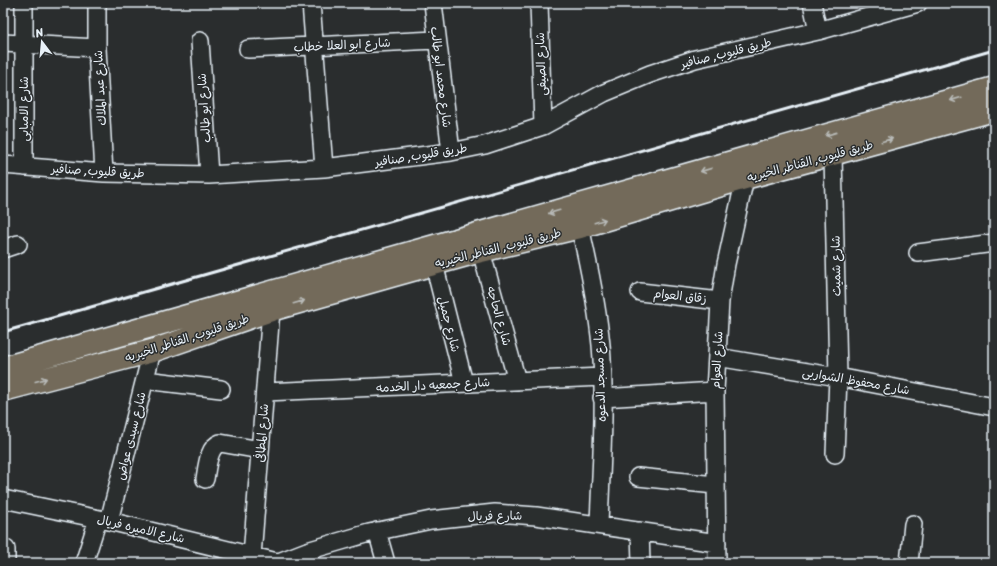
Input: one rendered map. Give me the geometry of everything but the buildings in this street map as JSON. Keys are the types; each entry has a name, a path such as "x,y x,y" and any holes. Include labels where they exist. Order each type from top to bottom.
{"main road":[{"name":"طريق قليوب, القناطر الخيريه","path":"3,390 152,351 271,310 481,251 580,227 745,169 994,88"},
{"name":"طريق قليوب, القناطر الخيريه","path":"3,368 745,169 833,155 994,110"}],"street":[{"name":"شارع الامبابى","path":"24,3 24,167"},
{"name":"شارع عبد الملاك","path":"97,3 97,48 104,173"},
{"path":"311,3 313,46 324,168"},
{"name":"شارع محمد ابو طالب","path":"433,3 436,40 451,152"},
{"name":"شارع الصيفى","path":"539,3 543,126"},
{"path":"812,3 818,31"},
{"name":"طريق قليوب, صنافير","path":"3,165 104,173 209,175 324,168 451,152 486,145 543,126 604,93 650,74 695,59 818,31 918,3"},
{"name":"شارع ابو العلا خطاب","path":"248,49 436,40"},
{"name":"شارع ابو طالب","path":"200,41 209,175"},
{"path":"3,43 97,48"},
{"name":"شارع شميث","path":"833,155 838,377 835,454"},
{"name":"شارع العوام","path":"717,563 715,391 720,301 745,169"},
{"name":"شارع مسجد الدعوه","path":"580,227 597,306 602,377 599,525"},
{"path":"918,253 994,243"},
{"name":"شارع الحاجه","path":"481,251 517,381"},
{"name":"شارع جميل","path":"434,264 464,383"},
{"name":"زقاق العوام","path":"640,292 720,301"},
{"name":"شارع المطافى","path":"252,556 271,310"},
{"name":"شارع سيدى عواض","path":"84,563 103,520 145,380 152,351"},
{"name":"شارع محفوظ الشواربى","path":"717,357 838,377 994,407"},
{"name":"شارع جمعيه دار الخدمه","path":"265,392 602,377"},
{"path":"145,380 221,389"},
{"path":"602,398 715,391"},
{"path":"205,479 211,451 216,444 220,443 260,450"},
{"path":"638,476 715,485"},
{"name":"شارع الاميره فريال","path":"3,499 103,520 277,562"},
{"name":"شارع فريال","path":"277,562 338,541 377,531 431,520 495,513 536,516 717,543"},
{"path":"909,563 913,524"},
{"path":"377,531 386,563"},
{"path":"640,531 641,563"}],"railway":[{"path":"3,332 994,50"}]}
